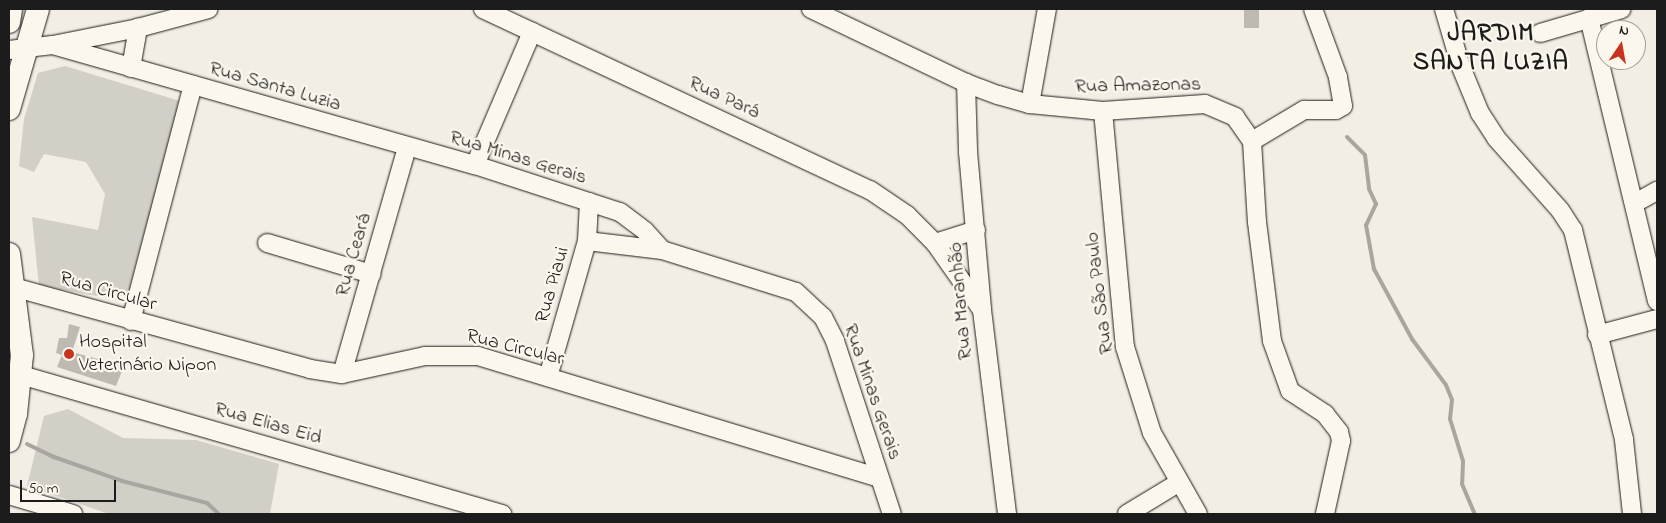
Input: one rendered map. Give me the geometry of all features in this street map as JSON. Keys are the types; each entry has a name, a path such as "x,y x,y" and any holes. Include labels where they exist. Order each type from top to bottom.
{"main road":[{"path":"9,22 11,9"},
{"path":"9,109 17,49 38,9"},
{"path":"9,254 17,359 9,441"}],"street":[{"path":"17,49 53,45 138,28 209,9"},
{"name":"Rua Pará","path":"483,9 870,190 907,215 936,243 982,310"},
{"name":"Rua Amazonas","path":"811,9 966,83 1030,104 1103,111 1204,104 1235,117 1252,141"},
{"path":"1030,104 1047,9"},
{"path":"1313,9 1338,77 1343,106 1336,110 1304,110 1252,141 1257,222 1272,341 1290,391 1332,420 1339,432 1341,441 1325,514"},
{"path":"1444,9 1461,67 1480,113 1496,138 1560,210 1573,230 1597,336 1624,440 1632,514"},
{"path":"1540,33 1622,9"},
{"path":"1589,18 1657,301"},
{"path":"132,68 138,28"},
{"path":"475,165 532,32"},
{"name":"Rua Santa Luzia","path":"53,45 407,147"},
{"name":"Rua Maranhão","path":"966,83 982,310 1007,514"},
{"path":"131,321 193,85"},
{"name":"Rua São Paulo","path":"1103,111 1125,347 1144,415 1178,483 1198,514"},
{"name":"Rua Minas Gerais","path":"407,147 475,165 626,216 662,250"},
{"name":"Rua Ceará","path":"342,374 407,147"},
{"path":"1634,203 1657,192"},
{"name":"Rua Piaui","path":"548,377 587,241 589,202"},
{"path":"936,243 976,230"},
{"name":"Rua Minas Gerais","path":"587,241 662,250 775,283 811,303 824,317 835,341 879,478"},
{"path":"267,243 371,274"},
{"name":"Rua Circular","path":"13,287 131,321 342,374 426,356 455,354 478,356 879,478"},
{"path":"1597,336 1657,319"},
{"name":"Rua Elias Eid","path":"17,359 502,514"},
{"path":"879,478 892,514"},
{"path":"1127,514 1178,483"},
{"path":"9,495 73,514"}],"shaded area":[{"path":"65,66 180,101 126,301 39,286 32,217 98,230 105,194 86,162 44,154 34,172 19,166 24,119 38,73"},
{"path":"68,409 123,438 196,440 279,464 270,514 109,514 27,486 44,416"}],"building":[{"path":"1244,9 1259,9 1259,28 1244,28"},
{"name":"Hospital Veterinário Nipon","path":"69,324 80,327 72,352 124,366 116,386 57,367 62,355 56,353 59,338 67,338"}],"waterway":[{"path":"1347,137 1365,155 1369,189 1376,204 1366,225 1374,269 1412,339 1446,385 1452,400 1450,419 1463,461 1462,484 1475,514"},
{"path":"27,444 54,457 122,481 207,503 219,514"}],"place":[{"name":"Hospital Veterinário Nipon","path":"69,354"}],"district":[{"name":"JARDIM SANTA LUZIA","path":"1491,50"}]}
